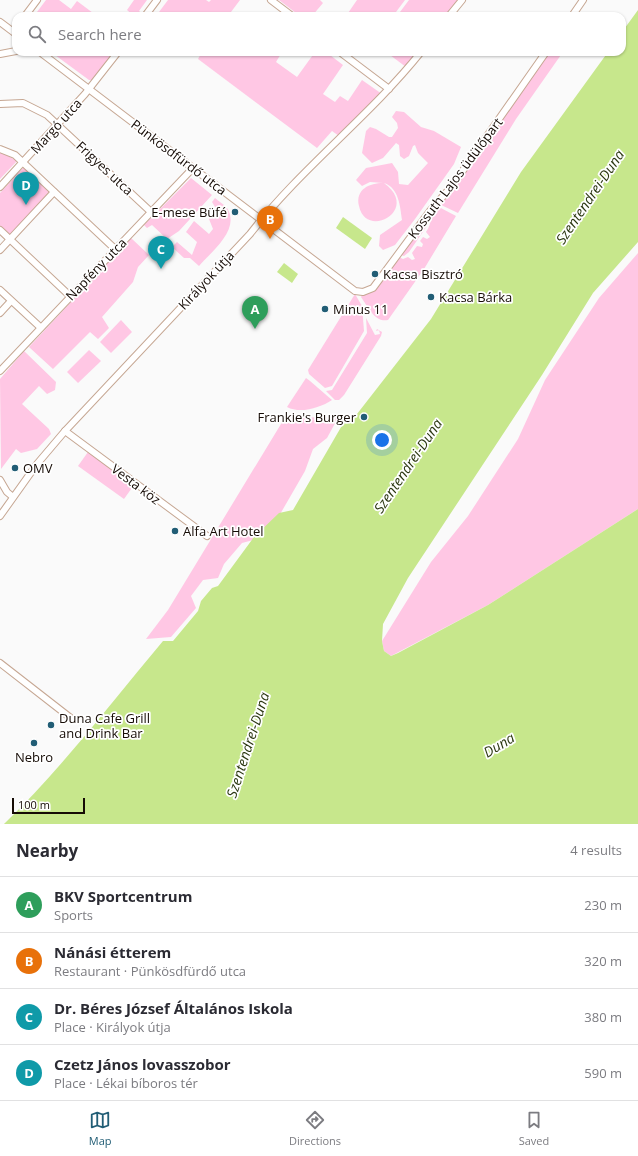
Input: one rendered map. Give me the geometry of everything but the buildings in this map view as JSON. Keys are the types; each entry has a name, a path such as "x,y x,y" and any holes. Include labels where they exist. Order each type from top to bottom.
{"street":[{"path":"28,12 37,0"},
{"path":"148,12 158,0"},
{"path":"271,0 287,12"},
{"path":"452,12 462,0"},
{"path":"575,12 583,0"},
{"path":"0,22 12,29"},
{"path":"0,54 12,51"},
{"name":"Pünkösdfürdő utca","path":"45,56 355,291"},
{"name":"Margó utca","path":"0,187 58,125 115,56"},
{"path":"345,56 389,89"},
{"name":"Királyok útja","path":"0,516 40,460 65,431 245,238 316,159 368,112 418,56"},
{"name":"Kossuth Lajos üdülőpart","path":"355,291 363,292 373,288 430,211 452,186 543,56"},
{"name":"Frigyes utca","path":"0,104 13,102 40,110 151,212"},
{"path":"0,149 11,153 23,163 115,249"},
{"name":"Napfény utca","path":"0,371 40,327 193,168"},
{"path":"0,250 54,192"},
{"path":"0,230 70,296"},
{"path":"0,290 40,327"},
{"path":"0,313 11,301"},
{"name":"Vesta köz","path":"65,431 207,536"},
{"path":"0,480 7,492 13,497"},
{"path":"0,663 72,718"}],"shaded area":[{"path":"46,0 59,0 71,9 77,1 92,12 37,12"},
{"path":"134,0 147,0 139,11 140,12 129,12 127,10"},
{"path":"168,0 206,0 209,2 211,0 240,0 231,12 159,12"},
{"path":"279,0 320,0 323,3 315,12 295,12"},
{"path":"357,0 405,0 396,12 349,12"},
{"path":"409,0 458,0 450,12 400,12"},
{"path":"56,56 112,56 94,80 89,80"},
{"path":"200,56 280,56 276,62 297,77 312,56 331,56 343,65 323,94 335,102 340,96 348,101 362,80 382,94 339,136 332,131 317,148 198,59"},
{"path":"391,56 416,56 406,67"},
{"path":"546,56 560,56 516,119 458,213 439,204 460,179"},
{"path":"396,111 404,112 421,127 434,131 461,147 454,164 415,219 395,245 383,250 379,246 380,235 402,220 398,198 393,189 384,183 394,193 397,203 394,211 388,217 380,221 371,221 364,216 359,206 359,195 361,191 373,184 383,183 370,182 362,186 356,180 366,168 392,163 398,172 399,184 408,185 428,163 418,153 415,145 413,146 409,156 404,159 400,156 399,145 396,143 383,158 372,163 362,153 366,131 370,127 389,137 392,137 398,128 397,123 392,117"},
{"path":"1,152 17,161 0,179 0,153"},
{"path":"24,167 51,192 10,236 0,226 0,193"},
{"path":"191,178 212,195 179,231 167,239 152,225 147,228 144,225"},
{"path":"215,198 227,208 230,216 230,224 223,240 199,266 190,258 184,258 172,247 177,242 192,255 197,242 186,232 194,221 209,234 213,229 209,219 217,210 212,202"},
{"path":"437,206 456,216 424,269 388,320 379,319 369,309 361,297 362,295 374,290 399,257 403,259 408,257 412,260 415,259 412,253 417,246 422,247 423,244 420,241 423,237 427,239 430,237 426,232"},
{"path":"426,221 427,226 409,252 404,256 401,255"},
{"path":"131,238 149,255 138,267 133,282 102,317 109,328 98,339 90,332 53,369 29,347"},
{"path":"638,253 638,509 488,605 391,656 384,651 382,641 431,562 468,516 518,439 545,380 599,298"},
{"path":"355,294 362,306 364,331 332,386 325,388 309,374 308,370"},
{"path":"366,318 375,335 380,334 379,330 382,332 381,336 344,395 339,400 335,400 326,391 332,390 367,333"},
{"path":"121,320 132,332 111,353 100,342"},
{"path":"89,350 101,361 78,383 67,372"},
{"path":"24,351 56,382 55,390 47,394 39,386 22,404 49,429 51,434 37,449 21,453 16,449 1,469 0,379"},
{"path":"306,378 332,400 316,408 304,410 287,407"},
{"path":"339,416 327,438 313,449 305,471 275,523 261,538 242,543 224,564 218,578 203,580 191,596 196,608 171,637 146,639 168,610 284,419"},
{"path":"88,452 134,485 124,499 78,466"}],"water":[{"path":"638,10 638,242 593,293 542,375 408,578 383,624 382,641 384,651 391,656 398,653 488,605 638,509 638,824 4,824 66,758 163,641 173,641 198,611 201,601 212,588 218,586 254,537 279,513 293,510 344,422 357,414 431,319 521,172 605,56 626,56 626,26"},
{"path":"343,217 372,238 365,249 336,228"},
{"path":"284,263 298,274 292,283 277,272"}],"place":[{"name":"Czetz János lovasszobor","path":"26,205"},
{"name":"E-mese Büfé","path":"235,212"},
{"name":"Nánási étterem","path":"270,239"},
{"name":"Dr. Béres József Általános Iskola","path":"161,269"},
{"name":"Kacsa Bisztró","path":"375,274"},
{"name":"Kacsa Bárka","path":"431,297"},
{"name":"Minus 11","path":"325,309"},
{"name":"BKV Sportcentrum","path":"255,329"},
{"name":"Frankie's Burger","path":"364,417"},
{"name":"OMV","path":"15,468"},
{"name":"Alfa Art Hotel","path":"175,531"},
{"name":"Duna Cafe Grill and Drink Bar","path":"51,725"},
{"name":"Nebro","path":"34,743"}],"water label":[{"name":"Szentendrei-Duna","path":"590,197"},
{"name":"Szentendrei-Duna","path":"408,466"},
{"name":"Szentendrei-Duna","path":"248,745"},
{"name":"Duna","path":"499,745"}]}
